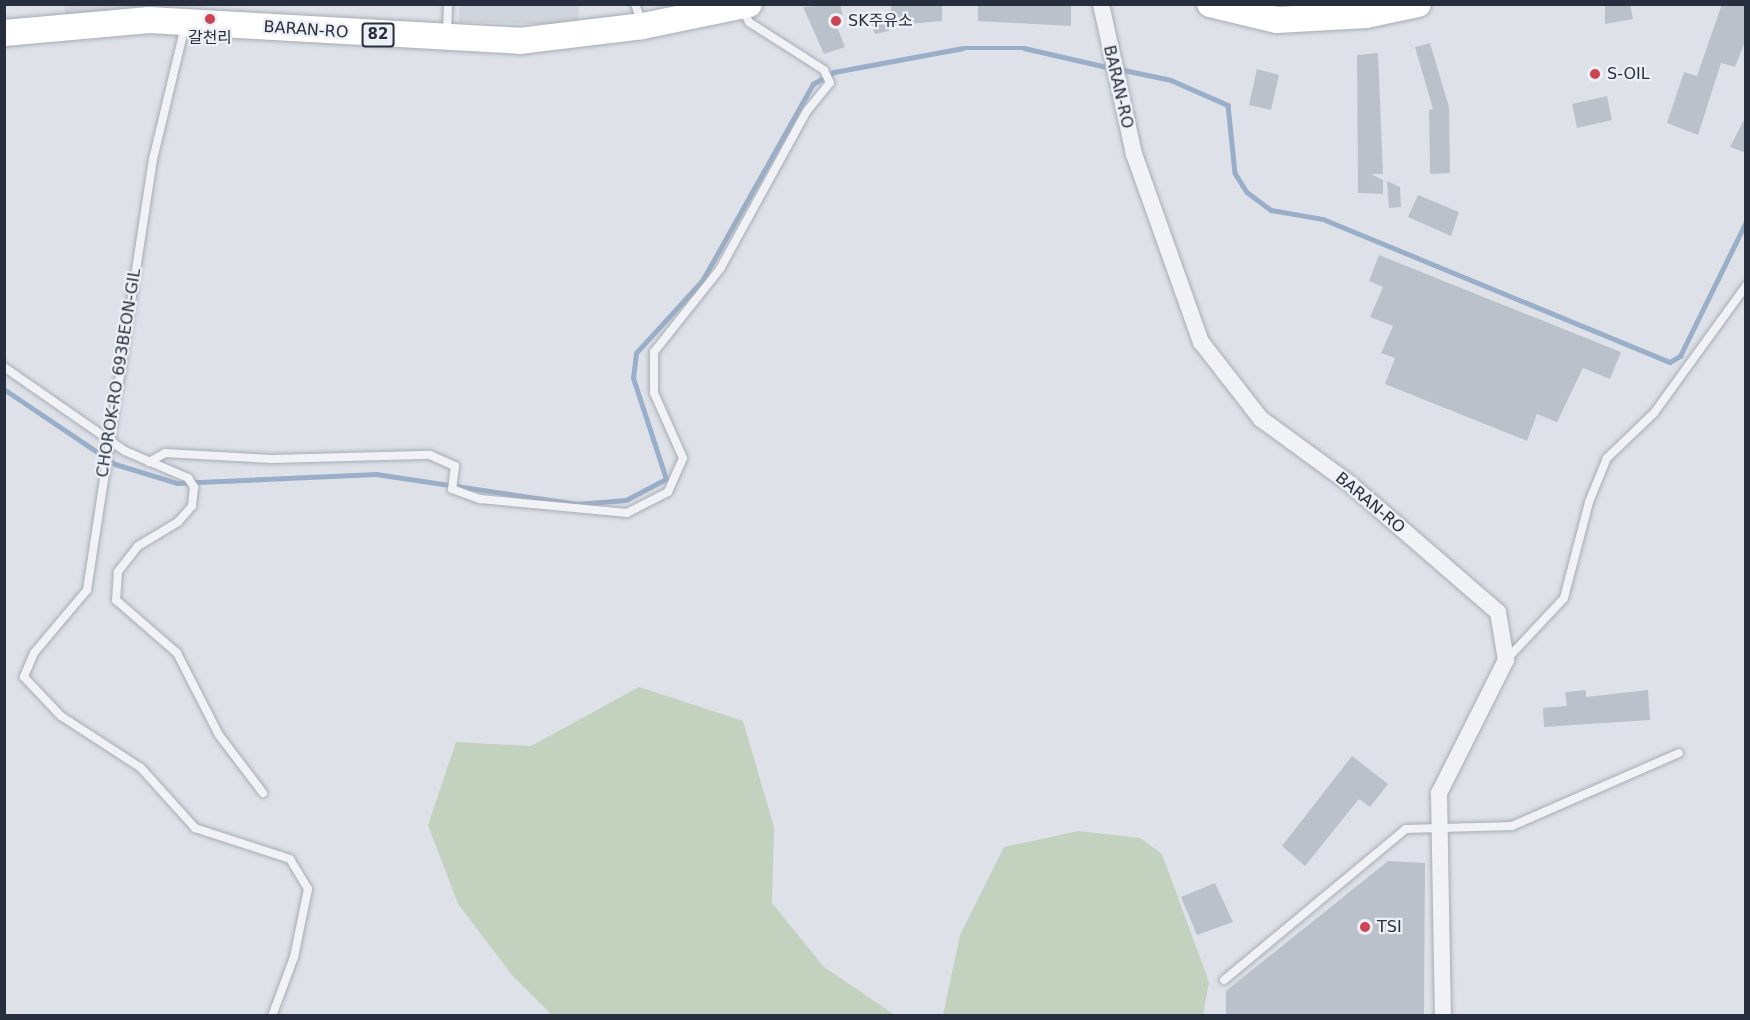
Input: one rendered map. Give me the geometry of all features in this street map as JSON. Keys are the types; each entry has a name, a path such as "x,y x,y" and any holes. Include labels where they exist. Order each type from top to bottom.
{"main road":[{"path":"1210,4 1277,20 1366,15 1418,4"},
{"name":"BARAN-RO","path":"4,33 148,20 187,13 447,40 519,41 639,15 745,6"}],"street":[{"name":"BARAN-RO","path":"1101,4 1134,154 1201,342 1261,419 1350,484 1498,612 1506,660"},
{"path":"1443,1016 1439,793 1506,660"}],"lane":[{"path":"447,40 448,4"},
{"path":"149,462 165,453 272,459 390,453 430,455 455,466 452,489 480,499 627,513 668,492 683,458 653,387 654,352 720,269 807,111 830,84 824,70 750,22 745,6"},
{"name":"CHOROK-RO 693BEON-GIL","path":"187,13 168,80 106,438 87,590 34,653 24,677 61,716 141,768 195,828 290,858 308,889 294,957 272,1016"},
{"path":"1506,660 1564,598 1589,502 1607,458 1653,413 1746,286"},
{"path":"4,367 106,438 149,462 188,478 194,487 192,506 178,522 138,546 118,572 116,600 177,653 219,735 264,793"},
{"path":"1224,980 1406,829 1439,826 1512,826 1679,753"}],"shaded area":[{"path":"171,4 67,15 64,5"},
{"path":"459,5 579,5 578,25 459,22"}],"green space":[{"path":"639,687 743,721 774,827 772,903 824,967 895,1015 552,1015 512,975 458,904 428,825 456,742 531,746"},
{"path":"1078,831 1140,838 1162,854 1209,982 1203,1015 943,1015 960,935 1004,847"}],"building":[{"path":"840,4 843,16 834,19 845,47 824,54 803,7"},
{"path":"891,4 942,4 942,21 888,26 889,31 875,34 869,17 891,12"},
{"path":"978,4 1071,4 1071,26 978,21"},
{"path":"1605,4 1630,4 1633,19 1605,24"},
{"path":"1722,4 1746,4 1746,39 1735,67 1721,63 1698,135 1667,123 1684,72 1697,76"},
{"path":"1430,43 1449,107 1450,173 1430,174 1429,110 1433,109 1415,47"},
{"path":"1378,53 1383,174 1371,174 1383,180 1383,194 1358,193 1357,55"},
{"path":"1257,69 1279,75 1271,110 1249,105"},
{"path":"1607,96 1612,120 1577,128 1572,104"},
{"path":"1746,116 1746,153 1730,147"},
{"path":"1387,181 1400,187 1401,207 1389,208"},
{"path":"1418,195 1459,212 1451,236 1408,217"},
{"path":"1379,255 1621,352 1610,379 1583,368 1557,422 1537,414 1527,441 1385,384 1395,358 1381,353 1393,326 1370,317 1383,287 1369,281"},
{"path":"1586,690 1586,697 1648,690 1650,720 1544,727 1543,708 1567,706 1565,692"},
{"path":"1352,756 1388,784 1370,807 1359,799 1305,866 1282,846"},
{"name":"TSI","path":"1388,861 1425,863 1424,1016 1226,1016 1226,991"},
{"path":"1215,883 1233,922 1197,935 1181,897"}],"waterway":[{"path":"4,389 115,464 177,483 376,474 577,504 626,500 666,479 633,378 636,353 702,281 813,84 834,72 963,48 1024,48 1111,68"},
{"path":"1119,69 1171,80 1228,105 1235,173 1247,192 1271,210 1323,219 1670,362 1680,356 1746,222"}],"place":[{"name":"갈천리","path":"210,19"},
{"name":"SK주유소","path":"836,21"},
{"name":"S-OIL","path":"1595,74"},
{"name":"TSI","path":"1365,927"}]}
